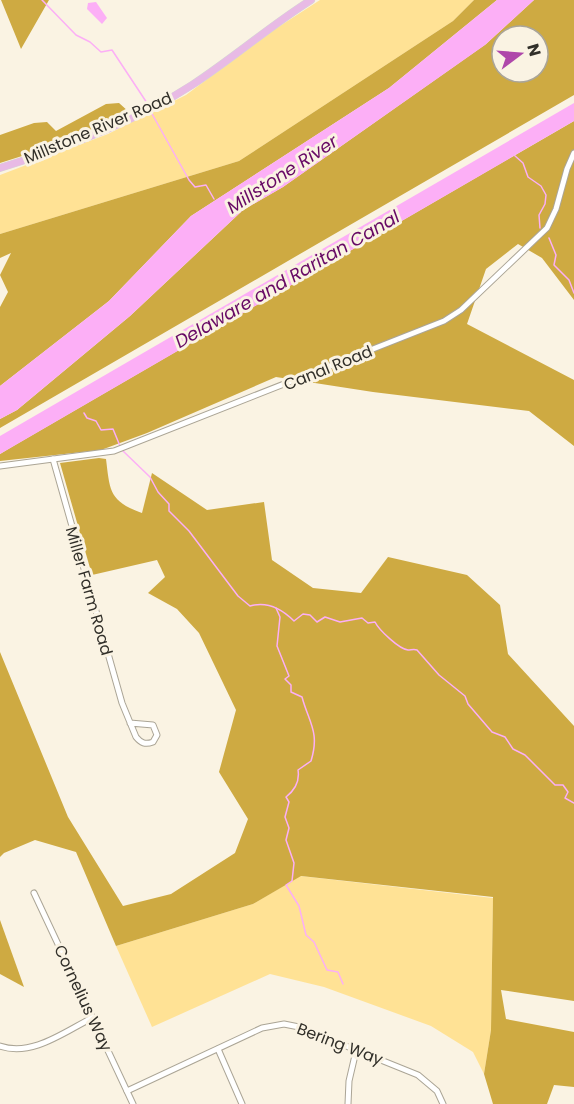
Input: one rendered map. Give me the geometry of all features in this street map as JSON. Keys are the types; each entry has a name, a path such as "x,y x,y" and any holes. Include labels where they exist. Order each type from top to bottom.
{"main road":[{"name":"Millstone River Road","path":"0,168 69,144 168,99 201,79 311,0"}],"street":[{"name":"Canal Road","path":"0,466 114,451 450,318 547,228 556,209 574,153"},
{"name":"Miller Farm Road","path":"53,459 117,690 130,723 139,741 146,744 153,742 157,735 153,725 130,723"},
{"name":"Cornelius Way","path":"34,892 133,1104"},
{"path":"0,1046 21,1050 38,1045 92,1018"},
{"name":"Bering Way","path":"127,1091 262,1028 284,1024 299,1027 418,1075 437,1091 443,1104"},
{"path":"218,1049 242,1104"},
{"path":"348,1104 349,1081 356,1051"}],"shaded area":[{"path":"1,0 49,0 21,49 19,44"},
{"path":"320,0 474,0 453,21 239,161 0,234 0,175 108,134 186,95 266,35"},
{"path":"474,0 497,0 389,88 191,216 109,301 0,386 0,307 8,292 0,275 11,253 0,258 0,234 239,161 453,21"},
{"path":"534,0 574,0 574,95 0,428 0,419 17,410 130,316 243,210 283,187 490,40 490,84 550,84 550,24 508,24"},
{"path":"119,103 129,112 63,143 0,163 0,135 34,123 47,122 56,131 106,104"},
{"path":"574,121 574,300 542,258 518,244 486,269 467,324 574,380 574,446 529,411 373,392 276,377 147,433 101,450 0,461 0,454 10,448"},
{"path":"106,459 113,494 123,504 142,513 152,473 207,510 264,502 272,560 313,588 361,593 388,557 467,575 500,605 508,654 574,726 574,1001 501,990 506,1019 574,1032 574,1087 554,1085 547,1104 493,1104 484,1074 491,1030 493,897 301,876 253,904 116,946 76,852 35,840 4,853 0,857 0,652 68,817 123,906 171,894 235,853 248,819 219,772 236,710 199,633 177,609 148,593 165,577 157,560 92,575 60,463"},
{"path":"300,876 493,898 491,1030 484,1074 473,1052 431,1026 324,987 270,974 152,1027 116,946 253,904"},
{"path":"0,920 24,987 0,974"}],"water":[{"name":"Millstone River","path":"497,0 534,0 508,24 490,24 490,40 485,45 283,187 243,210 130,316 17,410 0,419 0,386 109,301 191,216 389,88"},
{"path":"96,2 107,18 102,24 87,9 88,3"},
{"name":"Delaware and Raritan Canal","path":"574,103 574,121 0,454 0,436"}],"waterway":[{"path":"42,0 76,35 90,42 101,52 112,50 147,103"},
{"path":"151,112 189,180 195,187 206,185 214,199"},
{"path":"514,155 523,163 528,177 541,186 546,195 545,204 539,215 540,228"},
{"path":"549,238 556,255 554,265 569,280 574,293"},
{"path":"84,413 87,418 96,421 101,430 113,429 120,446"},
{"path":"123,451 150,477 158,492 169,504 169,511 189,531 238,596 250,606 262,604 274,607 294,621 303,614 310,615 317,622 325,617 340,622 362,618 368,623 375,622 385,634 404,649 417,650 439,675 465,696 468,704 492,732 505,737 513,749 525,755 555,785 563,785 568,792 565,798 574,803"},
{"path":"276,608 280,617 277,646 289,676 285,679 291,685 291,692 302,697 314,735 311,761 298,770 296,785 286,797 289,802 285,817 289,828 286,840 294,863 292,881 286,885 299,906 306,935 314,942 327,970 338,972 343,984"}]}
